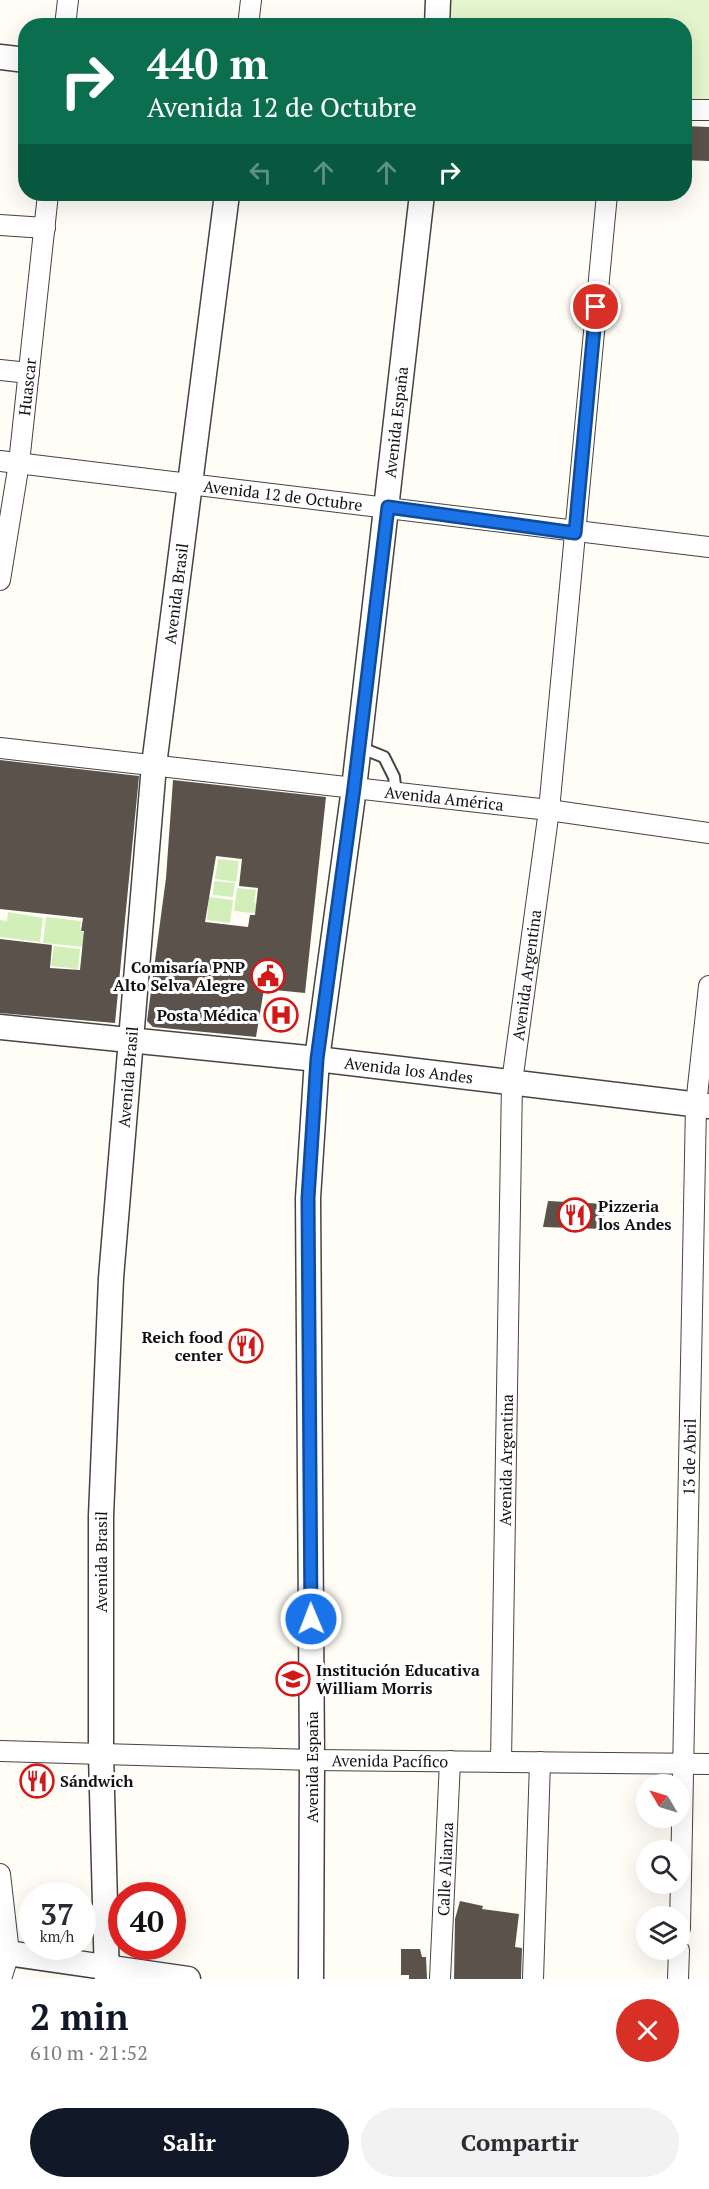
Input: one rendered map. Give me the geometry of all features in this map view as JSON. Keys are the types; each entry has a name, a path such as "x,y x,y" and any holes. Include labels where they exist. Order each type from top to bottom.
{"street":[{"path":"66,18 68,0"},
{"path":"249,18 250,0"},
{"path":"437,18 438,0"},
{"path":"0,57 18,59"},
{"path":"692,111 709,110"},
{"name":"Huascar","path":"0,580 10,462 29,373 47,201"},
{"name":"Avenida Brasil","path":"106,1972 101,1754 101,1516 111,1278 129,1040 154,765 226,201"},
{"name":"Avenida España","path":"311,1979 312,1760 308,1198 317,1059 359,747 421,201"},
{"name":"Avenida Argentina","path":"501,1762 512,1082 549,810 606,201"},
{"path":"0,225 45,228"},
{"path":"0,370 29,373"},
{"name":"Avenida 12 de Octubre","path":"10,462 388,507 575,533 709,547"},
{"name":"Avenida América","path":"0,748 549,810 709,832"},
{"name":"13 de Abril","path":"680,1906 703,1105 709,986"},
{"name":"Avenida los Andes","path":"0,1027 317,1059 703,1105"},
{"name":"Avenida Pacífico","path":"0,1751 312,1760 709,1764"},
{"name":"Calle Alianza","path":"440,1979 450,1761"},
{"path":"533,1979 540,1762"},
{"path":"0,1874 4,1952 1,1979"},
{"path":"4,1952 106,1972 188,1979"},
{"path":"678,1979 679,1960"}],"lane":[{"path":"359,747 384,757 394,777 396,793"}],"green space":[{"path":"446,0 709,0 709,100 692,100 692,18 445,18"},
{"path":"218,859 239,861 236,882 215,879"},
{"path":"214,881 235,883 233,897 213,895"},
{"path":"237,888 256,890 254,903 262,904 261,914 234,911"},
{"path":"209,897 233,900 230,923 207,920"},
{"path":"8,912 43,918 40,942 0,937 0,920 7,921"},
{"path":"46,917 81,921 80,932 86,932 84,947 43,943"},
{"path":"54,946 80,949 78,969 51,966"}],"building":[{"path":"692,126 709,127 709,161 692,160"},
{"path":"0,760 139,776 115,1023 0,1013 0,939 52,945 50,968 80,970 84,931 81,931 83,918 0,909"},
{"path":"173,780 326,797 305,993 264,989 256,1037 153,1027 147,1021 166,878","holes":["216,856 242,859 239,886 258,888 255,915 250,915 248,927 205,922"]},
{"name":"Pizzeria los Andes","path":"548,1201 605,1204 603,1229 543,1227"},
{"path":"460,1901 483,1906 482,1909 519,1914 515,1947 522,1948 521,1979 454,1979 455,1919"},
{"path":"401,1949 420,1949 422,1957 426,1957 427,1979 409,1979 409,1975 401,1975"}],"place":[{"name":"Comisaría PNP Alto Selva Alegre","path":"268,976"},
{"name":"Posta Médica","path":"281,1015"},
{"name":"Pizzeria los Andes","path":"575,1215"},
{"name":"Reich food center","path":"246,1346"},
{"name":"Institución Educativa William Morris","path":"293,1679"},
{"name":"Sándwich","path":"37,1781"}],"route":[{"path":"311,1619 308,1198 317,1059 354,788 388,507 575,533 596,307"}]}
